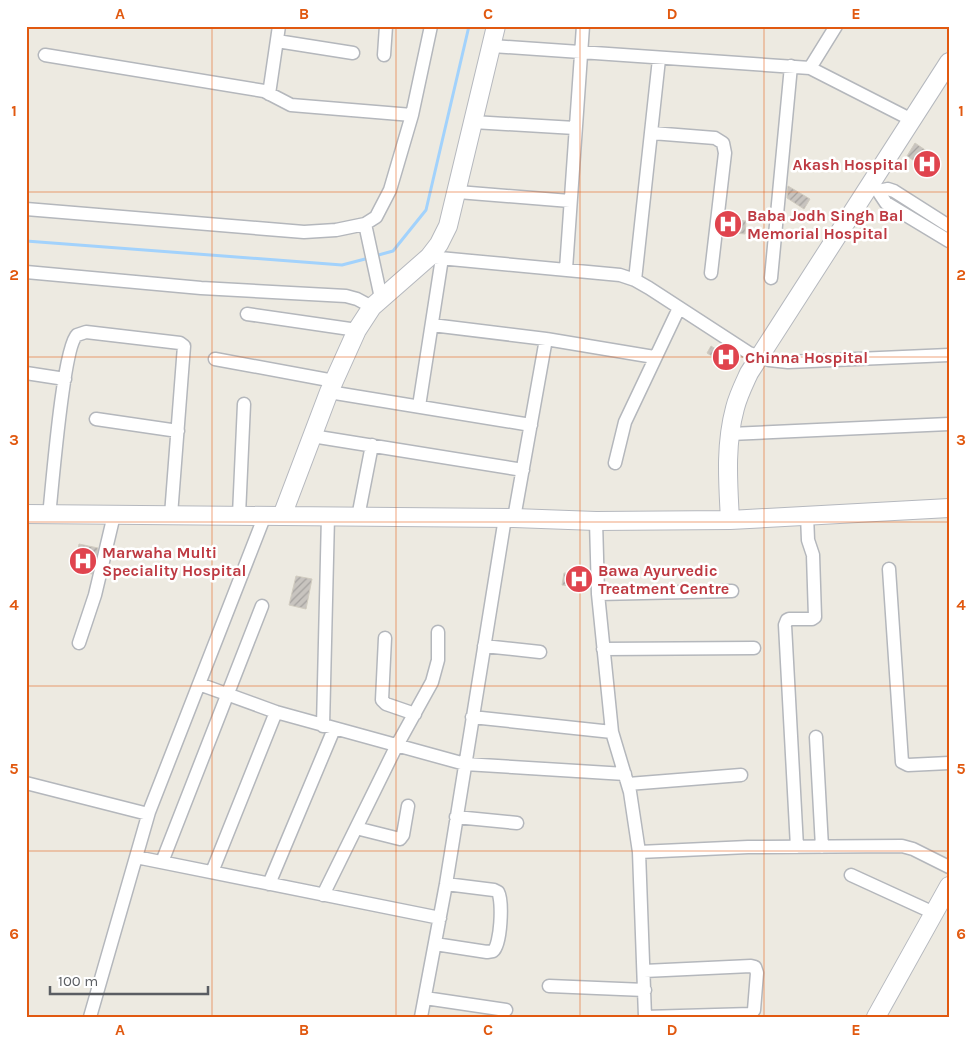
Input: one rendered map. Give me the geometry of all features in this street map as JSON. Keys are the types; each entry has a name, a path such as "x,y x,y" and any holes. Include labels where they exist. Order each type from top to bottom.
{"main road":[{"path":"273,516 312,436 331,386 357,330 376,296 436,258 439,244 448,226 458,192 496,26"},
{"path":"730,520 727,465 730,434 735,408 749,372 873,188 912,120 949,62"},
{"path":"26,514 49,516 358,516 596,521 730,520 949,508"},
{"path":"876,1017 949,886"}],"street":[{"path":"269,94 278,26"},
{"path":"384,55 386,26"},
{"path":"26,209 304,232 336,230 365,224 376,216 383,206 412,115 432,26"},
{"path":"566,269 582,26"},
{"path":"810,68 836,26"},
{"path":"276,41 353,53"},
{"path":"492,46 810,68 912,120"},
{"path":"45,55 256,90 269,94 282,102 296,105 412,115"},
{"path":"635,280 659,59"},
{"path":"771,278 791,66"},
{"path":"473,122 575,128"},
{"path":"652,133 715,138 723,143 725,154 711,273"},
{"path":"873,188 886,203 947,230"},
{"path":"458,192 570,201"},
{"path":"26,272 201,288 357,298 376,296 365,224"},
{"path":"419,406 432,325 436,258 604,272 635,280 759,358 788,362 949,355"},
{"path":"615,463 621,434 654,357 679,308"},
{"path":"247,314 357,330"},
{"path":"432,325 546,339 654,357"},
{"path":"49,516 65,379 74,338 82,333 182,344 185,351 171,515"},
{"path":"421,1017 446,884 484,646 510,518 523,470 546,339"},
{"path":"215,359 419,406 531,425"},
{"path":"26,373 65,379"},
{"path":"239,515 244,404"},
{"path":"96,419 178,431"},
{"path":"730,434 949,424"},
{"path":"312,436 523,470"},
{"path":"358,516 372,445"},
{"path":"79,644 95,595 114,515"},
{"path":"90,1017 148,814 199,684 273,516"},
{"path":"270,884 329,728 328,516"},
{"path":"797,847 785,625 786,620 789,619 812,620 815,617 813,555 808,540 807,516"},
{"path":"596,521 598,594 612,732 626,779 639,852 645,1017 751,1014 754,1010 758,973 755,967 644,971"},
{"path":"889,569 902,762 908,765 949,763"},
{"path":"598,594 732,591"},
{"path":"162,862 262,606"},
{"path":"323,895 396,747 436,672 438,632"},
{"path":"385,638 382,700 386,704 415,714"},
{"path":"484,646 540,652"},
{"path":"603,648 754,648"},
{"path":"199,684 276,712 329,728 465,764 626,779 741,775"},
{"path":"212,872 276,712"},
{"path":"472,717 612,732"},
{"path":"816,737 822,847"},
{"path":"26,783 148,814"},
{"path":"356,828 400,839 403,835 408,806"},
{"path":"456,817 517,823"},
{"path":"639,852 748,847 902,846 914,849 949,867"},
{"path":"136,857 440,918"},
{"path":"851,875 934,912"},
{"path":"435,944 487,952 493,951 498,944 501,902 498,892 446,884"},
{"path":"549,986 645,990"},
{"path":"425,998 479,1011 506,1010"}],"building":[{"path":"915,143 937,158 929,171 907,156"},
{"path":"788,186 810,199 804,209 787,198"},
{"path":"726,219 746,221 745,234 724,232"},
{"path":"711,346 724,354 727,348 735,353 727,366 707,353"},
{"path":"79,544 98,548 92,574 74,570"},
{"path":"564,573 589,575 588,588 562,585"},
{"path":"296,576 312,579 306,609 289,605"}],"waterway":[{"path":"375,256 393,251 426,210 469,26"},
{"path":"26,241 342,265 369,258"}],"place":[{"name":"Akash Hospital","path":"927,164"},
{"name":"Baba Jodh Singh Bal Memorial Hospital","path":"728,224"},
{"name":"Chinna Hospital","path":"726,357"},
{"name":"Marwaha Multi Speciality Hospital","path":"83,561"},
{"name":"Bawa Ayurvedic Treatment Centre","path":"579,579"}]}
